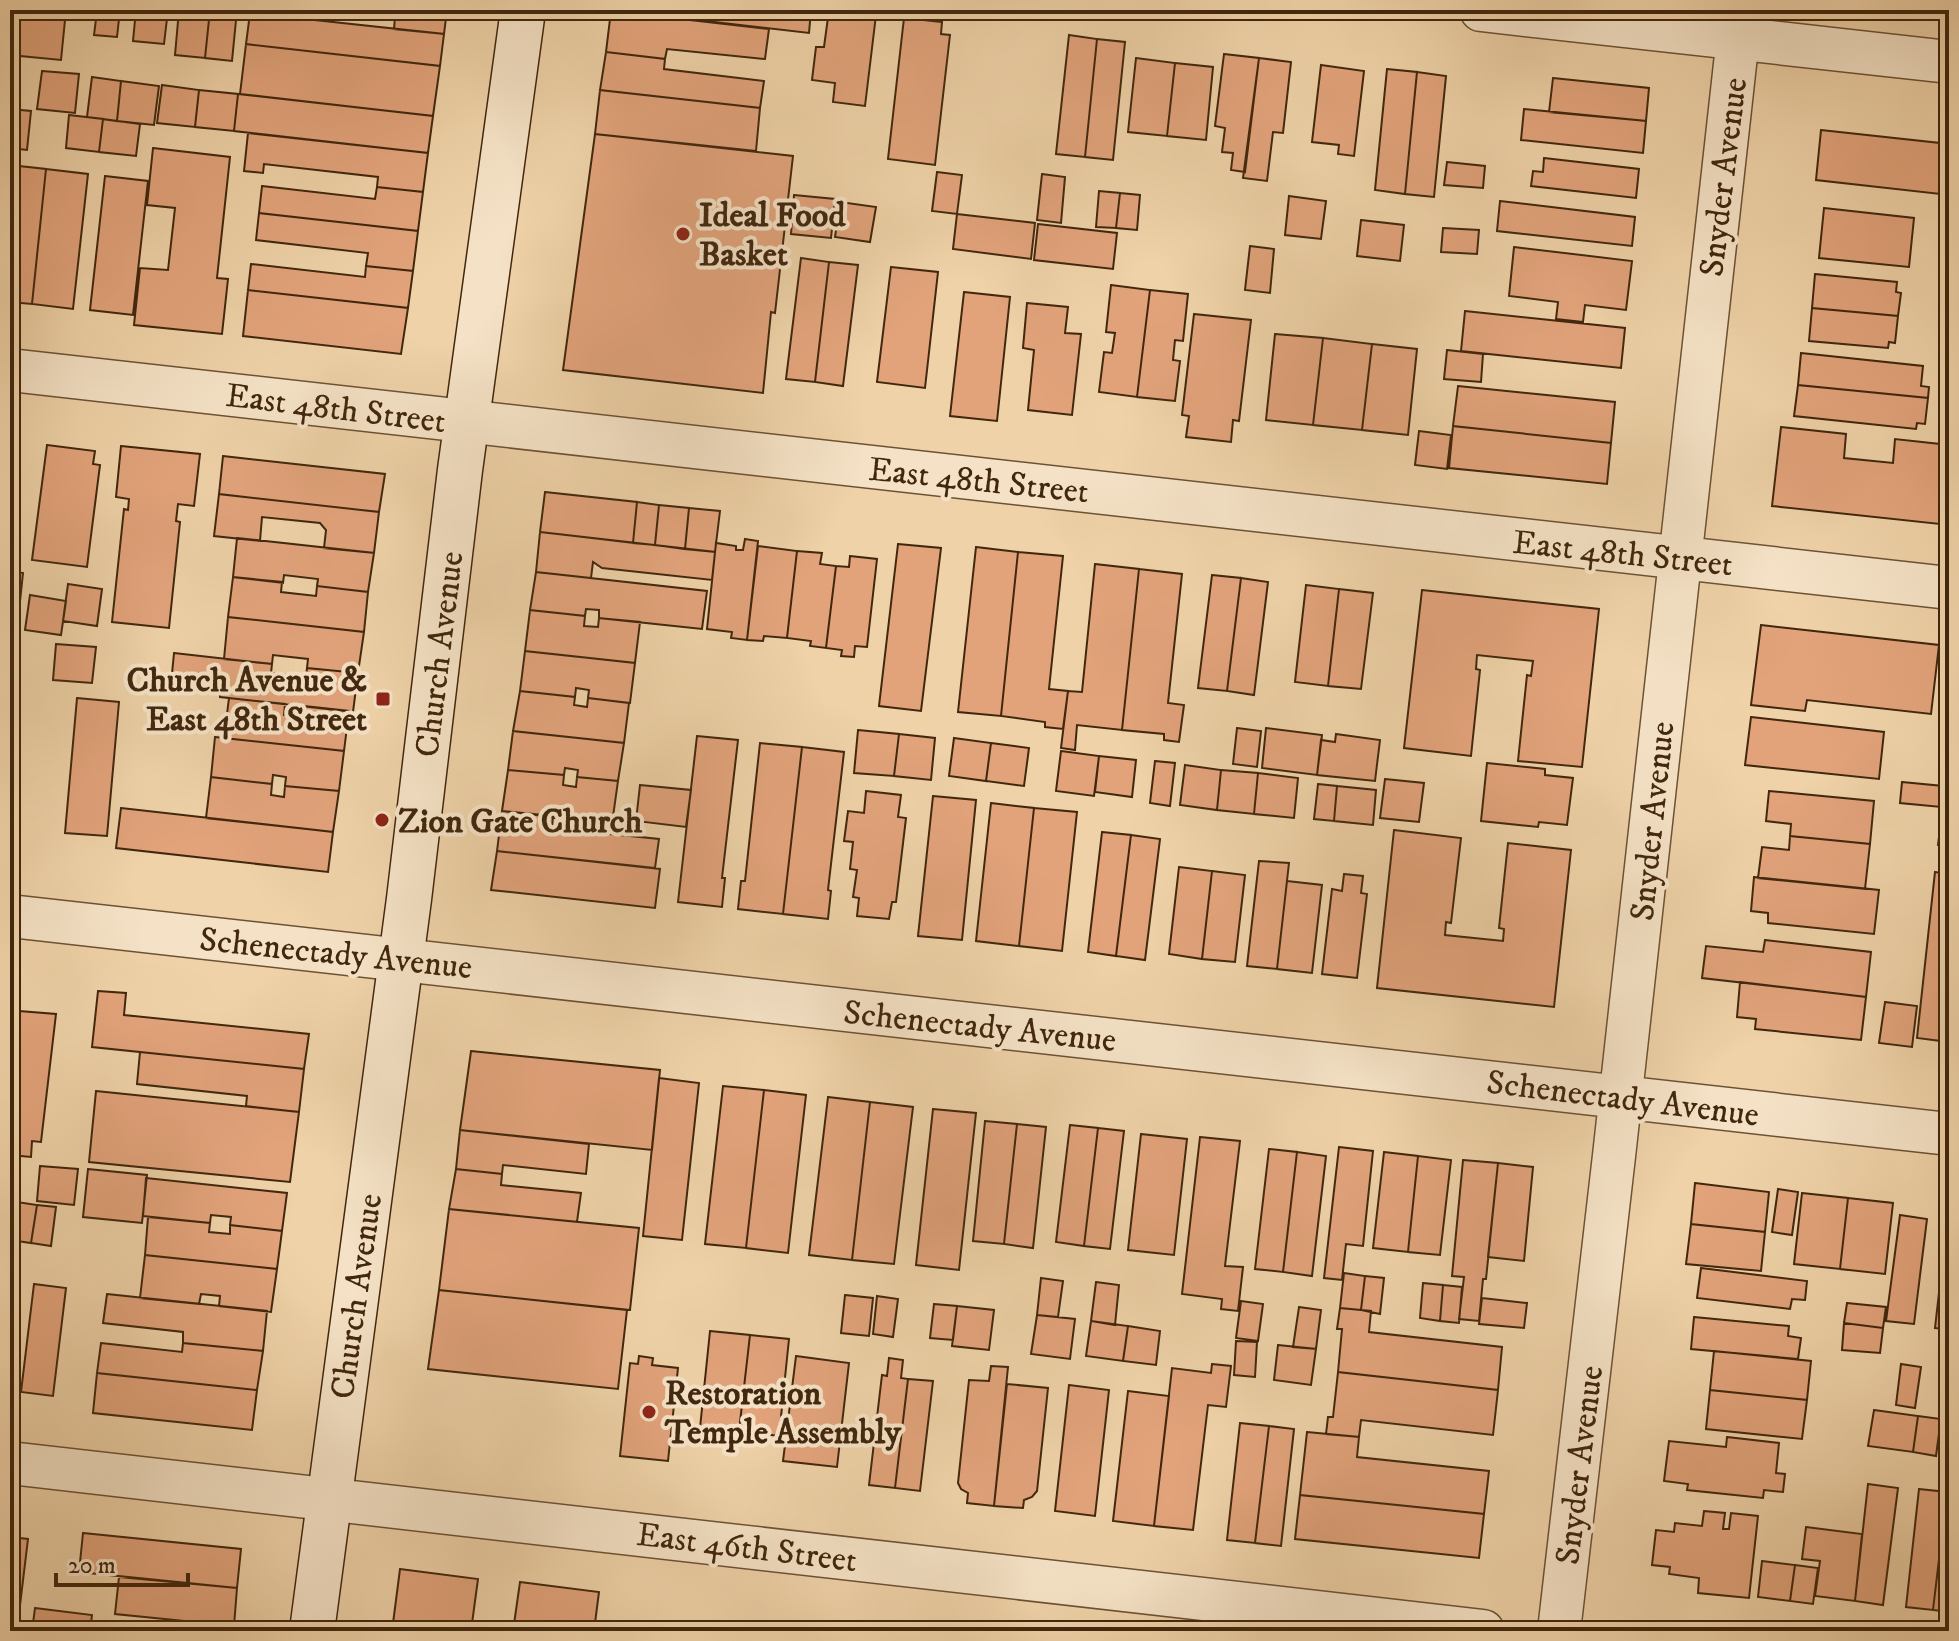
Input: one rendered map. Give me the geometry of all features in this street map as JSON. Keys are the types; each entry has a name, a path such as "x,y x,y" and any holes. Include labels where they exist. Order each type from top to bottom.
{"main road":[{"name":"Church Avenue","path":"312,1631 523,10"}],"street":[{"path":"1481,10 1739,24 1949,62"},
{"name":"Snyder Avenue","path":"1559,1631 1739,24"},
{"name":"East 48th Street","path":"10,370 1949,588"},
{"name":"Schenectady Avenue","path":"10,916 1949,1134"},
{"name":"East 46th Street","path":"10,1463 1483,1631"}],"building":[{"path":"15,10 66,10 61,60 10,55"},
{"path":"87,10 120,10 117,37 94,35 96,19 87,18"},
{"path":"136,10 168,10 164,44 133,41"},
{"path":"179,10 210,10 205,58 175,55"},
{"path":"210,10 237,10 232,61 205,58"},
{"path":"330,10 447,10 444,34 394,29 395,17"},
{"path":"611,10 811,10 809,33"},
{"path":"829,10 876,15 865,106 833,102 835,83 812,80 816,47 824,47"},
{"path":"611,11 769,29 765,59 667,49 665,59 606,52"},
{"path":"250,13 444,34 440,66 246,44"},
{"path":"904,18 942,22 941,34 950,35 935,165 888,159"},
{"path":"1069,35 1097,39 1085,157 1056,154"},
{"path":"1097,39 1125,42 1113,160 1085,157"},
{"path":"246,44 440,66 433,116 240,94"},
{"path":"606,52 665,59 664,69 764,81 760,108 600,90"},
{"path":"1224,54 1259,58 1245,172 1231,170 1233,153 1222,152 1225,128 1215,126"},
{"path":"1136,58 1175,63 1167,136 1128,132"},
{"path":"1259,58 1291,62 1283,133 1273,132 1267,181 1243,178"},
{"path":"1175,63 1213,67 1206,140 1167,136"},
{"path":"1321,65 1364,71 1354,156 1338,154 1339,145 1312,142"},
{"path":"1387,69 1417,72 1405,194 1375,190"},
{"path":"42,71 79,74 75,113 37,109"},
{"path":"1417,72 1446,76 1434,197 1405,194"},
{"path":"92,77 121,81 117,121 87,117"},
{"path":"1553,78 1649,88 1646,121 1549,112"},
{"path":"121,81 159,86 154,125 117,121"},
{"path":"162,85 199,90 195,127 157,123"},
{"path":"199,90 238,94 234,131 195,127"},
{"path":"600,90 760,108 756,151 595,134"},
{"path":"238,94 433,116 428,153 234,131"},
{"path":"10,109 31,111 27,150 10,148"},
{"path":"1524,109 1646,121 1643,153 1521,140"},
{"path":"69,115 103,119 99,152 66,148"},
{"path":"103,119 140,124 136,156 99,152"},
{"path":"1821,130 1949,144 1949,195 1816,180"},
{"path":"248,133 428,153 423,192 377,187 378,177 264,164 263,173 244,171"},
{"name":"Ideal Food Basket","path":"595,134 793,156 763,393 563,370"},
{"path":"153,148 230,157 217,278 228,279 222,334 134,325 140,268 168,270 175,208 147,205"},
{"path":"1544,158 1639,169 1636,198 1531,186 1533,171 1543,172"},
{"path":"1447,162 1485,166 1483,188 1444,185"},
{"path":"10,165 46,169 32,304 10,302"},
{"path":"46,169 88,174 73,309 32,304"},
{"path":"937,172 962,175 957,214 932,211"},
{"path":"1042,174 1065,177 1061,223 1037,220"},
{"path":"105,176 148,181 133,315 90,310"},
{"path":"262,186 375,199 377,187 423,192 418,231 259,213"},
{"path":"1099,191 1120,193 1116,228 1096,227"},
{"path":"1120,193 1140,195 1137,230 1116,228"},
{"path":"794,195 835,199 831,238 791,234"},
{"path":"1289,196 1326,201 1321,239 1285,235"},
{"path":"1500,201 1635,217 1632,246 1497,231"},
{"path":"840,202 876,207 870,242 835,237"},
{"path":"1824,208 1914,218 1909,267 1819,258"},
{"path":"259,213 418,231 413,271 366,266 368,253 256,240"},
{"path":"957,214 1035,223 1031,259 953,249"},
{"path":"1361,220 1404,225 1400,261 1357,256"},
{"path":"1038,224 1117,233 1113,269 1034,260"},
{"path":"1443,228 1479,230 1477,254 1441,252"},
{"path":"1250,246 1274,249 1270,293 1245,290"},
{"path":"1514,247 1632,261 1626,310 1585,305 1583,322 1556,319 1558,302 1509,296"},
{"path":"801,258 829,262 815,382 786,379"},
{"path":"829,262 858,265 843,386 815,382"},
{"path":"251,264 365,277 366,266 413,271 408,308 248,290"},
{"path":"891,267 938,272 925,388 877,382"},
{"path":"1815,274 1897,282 1896,292 1901,293 1898,316 1812,308"},
{"path":"1111,285 1150,290 1137,397 1099,392 1104,352 1112,353 1115,333 1106,332"},
{"path":"248,290 408,308 401,354 243,336"},
{"path":"1150,290 1188,294 1183,341 1175,340 1173,360 1180,361 1175,401 1137,397"},
{"path":"964,292 1010,297 997,421 950,416"},
{"path":"1027,303 1068,307 1065,333 1081,334 1072,415 1028,410 1034,350 1023,348"},
{"path":"1812,308 1898,316 1895,343 1889,342 1888,348 1809,341"},
{"path":"1465,311 1625,328 1621,368 1461,351"},
{"path":"1194,314 1251,320 1239,421 1233,420 1231,442 1186,437 1189,416 1182,415"},
{"path":"1275,334 1323,338 1313,425 1266,420"},
{"path":"1323,338 1372,344 1362,430 1313,425"},
{"path":"1372,344 1417,349 1408,435 1362,430"},
{"path":"1447,350 1483,354 1481,382 1444,379"},
{"path":"1801,353 1923,366 1921,386 1929,387 1928,398 1798,385"},
{"path":"1798,385 1928,398 1925,424 1917,423 1916,429 1794,416"},
{"path":"1458,386 1615,402 1611,443 1453,426"},
{"path":"1453,426 1611,443 1607,484 1449,468"},
{"path":"1781,427 1846,434 1844,458 1893,463 1895,439 1949,445 1949,525 1772,506"},
{"path":"1419,431 1451,435 1447,469 1415,465"},
{"path":"47,445 95,451 93,464 100,465 87,567 32,560"},
{"path":"121,446 200,454 194,506 178,504 176,521 180,522 169,628 112,622 124,509 128,510 129,499 116,497"},
{"path":"223,456 385,474 379,512 219,494"},
{"path":"545,492 637,502 633,543 540,532"},
{"path":"219,494 379,512 374,553 324,548 326,530 320,523 262,517 260,541 214,536"},
{"path":"637,502 659,505 655,545 633,543"},
{"path":"659,505 689,508 685,549 655,545"},
{"path":"689,508 720,511 715,552 685,549"},
{"path":"540,532 715,552 712,580 602,568 593,562 591,578 536,572"},
{"path":"237,538 374,553 368,592 317,586 318,579 284,575 283,583 233,577"},
{"path":"745,539 758,541 747,640 731,638 732,632 707,629 716,543 743,550"},
{"path":"898,544 941,548 921,711 879,706"},
{"path":"758,546 797,551 787,638 764,636 763,641 747,640"},
{"path":"976,547 1018,552 1001,716 958,712"},
{"path":"797,551 822,553 820,564 836,566 826,648 810,646 811,641 787,638"},
{"path":"1018,552 1063,556 1049,689 1068,691 1063,729 1045,727 1045,722 1001,716"},
{"path":"850,556 877,559 867,647 855,646 854,657 841,656 842,650 826,648 836,566 849,567"},
{"path":"1095,564 1139,569 1122,730 1077,725 1075,750 1061,748 1068,691 1082,692"},
{"path":"1139,569 1182,574 1168,703 1184,705 1179,742 1164,740 1164,734 1122,730"},
{"path":"10,571 23,573 17,630 10,630"},
{"path":"536,572 707,591 702,629 599,618 599,610 586,609 585,616 530,610"},
{"path":"1212,575 1241,578 1227,691 1198,688"},
{"path":"233,577 282,582 281,592 316,596 317,586 368,592 364,632 228,617"},
{"path":"1241,578 1268,582 1254,695 1227,691"},
{"path":"68,584 102,589 97,626 63,621"},
{"path":"1306,585 1339,589 1328,686 1295,682"},
{"path":"1339,589 1373,593 1361,689 1328,686"},
{"path":"1422,590 1599,609 1582,767 1518,761 1527,675 1531,676 1533,661 1477,655 1476,669 1480,670 1471,756 1404,748"},
{"path":"30,595 66,601 61,635 25,630"},
{"path":"530,610 585,616 584,626 598,627 599,618 640,622 635,663 525,651"},
{"path":"228,617 364,632 358,673 307,668 308,659 273,655 272,664 224,659"},
{"path":"1761,625 1939,645 1931,714 1807,700 1805,711 1751,705"},
{"path":"56,644 96,647 92,683 53,680"},
{"path":"525,651 635,663 630,703 588,698 589,690 576,688 575,697 520,691"},
{"path":"174,653 272,664 271,673 306,676 307,668 358,673 353,712 220,697 220,689 171,684"},
{"path":"520,691 575,697 574,705 587,707 588,698 629,703 624,743 513,731"},
{"path":"77,698 119,702 107,836 65,833"},
{"path":"229,698 285,704 284,715 295,717 296,705 349,711 344,751 224,738"},
{"path":"1751,717 1884,732 1879,779 1745,765"},
{"path":"1237,728 1261,731 1257,767 1233,764"},
{"path":"1266,728 1322,735 1317,775 1262,768"},
{"path":"858,730 899,734 894,776 854,773"},
{"path":"513,731 624,743 618,781 577,777 578,770 565,768 564,775 508,770"},
{"path":"899,734 935,738 931,780 894,776"},
{"path":"1336,734 1380,740 1375,781 1317,775 1321,740 1335,742"},
{"path":"697,736 738,740 722,878 725,878 722,907 678,902"},
{"path":"215,737 344,751 339,791 285,786 286,777 273,775 272,784 211,777"},
{"path":"954,738 991,743 986,781 949,776"},
{"path":"760,743 802,747 783,914 738,909 741,881 745,881"},
{"path":"991,743 1029,748 1024,786 986,781"},
{"path":"802,747 844,752 828,890 831,891 828,919 783,914"},
{"path":"1061,751 1099,756 1094,796 1056,791"},
{"path":"1099,756 1136,760 1132,797 1095,792"},
{"path":"1155,761 1175,763 1170,806 1150,803"},
{"path":"1487,763 1545,769 1545,775 1573,778 1567,825 1539,822 1538,827 1481,821"},
{"path":"1185,765 1221,770 1217,810 1180,805"},
{"path":"508,770 564,775 563,785 576,787 577,777 618,781 612,824 502,811"},
{"path":"1221,770 1258,773 1254,814 1217,810"},
{"path":"1258,773 1298,778 1294,818 1254,814"},
{"path":"211,777 272,784 271,795 284,797 285,786 339,791 333,832 206,818"},
{"path":"1385,779 1424,783 1419,822 1380,818"},
{"path":"1902,782 1943,786 1941,807 1900,803"},
{"path":"1318,784 1337,786 1334,821 1314,819"},
{"path":"640,785 691,790 686,827 636,821"},
{"path":"1337,786 1376,790 1373,825 1334,821"},
{"path":"866,791 901,795 898,817 906,818 896,902 892,902 889,919 857,916 859,898 853,897 857,870 850,869 853,842 844,841 848,811 864,813"},
{"path":"1769,791 1874,801 1870,844 1790,836 1791,824 1766,821"},
{"path":"933,796 976,800 962,940 918,936"},
{"path":"991,803 1034,808 1019,946 976,941"},
{"path":"1943,806 1949,807 1949,847 1938,845"},
{"path":"121,808 333,832 328,872 116,848"},
{"path":"1034,808 1077,812 1062,951 1019,946"},
{"path":"502,811 553,816 552,828 659,839 655,868 497,851"},
{"path":"1394,830 1461,838 1451,923 1446,922 1445,935 1503,941 1504,929 1499,928 1508,843 1571,850 1554,1007 1377,988"},
{"path":"1102,832 1131,835 1116,956 1088,952"},
{"path":"1131,835 1160,839 1145,960 1116,956"},
{"path":"1790,836 1870,844 1865,889 1758,878 1762,847 1789,850"},
{"path":"497,851 660,869 655,908 491,890"},
{"path":"1259,861 1289,863 1277,969 1247,966"},
{"path":"1179,867 1212,871 1202,959 1169,954"},
{"path":"1212,871 1245,875 1235,962 1202,959"},
{"path":"1935,872 1949,874 1949,1042 1917,1038"},
{"path":"1344,874 1363,876 1361,893 1367,894 1357,978 1322,974 1332,889 1342,891"},
{"path":"1754,877 1879,890 1874,934 1768,923 1768,913 1751,911"},
{"path":"1287,881 1322,885 1312,973 1277,969"},
{"path":"1765,940 1871,952 1866,997 1702,978 1706,946 1763,952"},
{"path":"1740,982 1866,997 1861,1040 1755,1029 1756,1019 1737,1017"},
{"path":"98,991 126,993 124,1015 309,1034 304,1069 92,1047"},
{"path":"1885,1002 1917,1006 1912,1047 1879,1043"},
{"path":"19,1011 56,1014 41,1142 32,1141 31,1157 10,1155 17,1076 10,1075 10,1064"},
{"path":"10,1022 15,1023 10,1064"},
{"path":"471,1051 660,1070 652,1150 460,1130"},
{"path":"140,1052 304,1069 299,1112 246,1106 247,1096 137,1084"},
{"path":"659,1078 699,1083 682,1240 643,1236"},
{"path":"723,1086 764,1090 746,1248 705,1244"},
{"path":"764,1090 806,1095 788,1253 746,1248"},
{"path":"96,1091 299,1112 290,1182 89,1162"},
{"path":"828,1097 870,1102 852,1260 809,1255"},
{"path":"870,1102 913,1107 894,1264 852,1260"},
{"path":"933,1109 976,1113 959,1270 916,1265"},
{"path":"985,1121 1017,1124 1004,1244 973,1241"},
{"path":"1017,1124 1046,1127 1033,1248 1004,1244"},
{"path":"1070,1125 1098,1128 1084,1246 1056,1242"},
{"path":"1098,1128 1124,1131 1110,1249 1084,1246"},
{"path":"460,1130 589,1144 586,1174 503,1165 502,1174 456,1169"},
{"path":"1141,1134 1187,1139 1174,1255 1128,1250"},
{"path":"1200,1137 1240,1141 1225,1266 1243,1267 1238,1311 1221,1309 1222,1299 1182,1294"},
{"path":"1339,1147 1373,1151 1363,1246 1346,1244 1342,1280 1324,1278"},
{"path":"1269,1149 1297,1152 1283,1272 1255,1269"},
{"path":"1297,1152 1326,1156 1312,1276 1283,1272"},
{"path":"1384,1152 1418,1156 1408,1252 1373,1248"},
{"path":"1418,1156 1451,1160 1440,1255 1408,1252"},
{"path":"1463,1160 1498,1163 1479,1321 1459,1319 1464,1277 1452,1276"},
{"path":"1498,1163 1533,1167 1524,1261 1488,1257"},
{"path":"40,1166 78,1169 74,1205 37,1201"},
{"path":"88,1169 147,1175 142,1223 83,1217"},
{"path":"456,1169 502,1174 501,1185 581,1193 577,1222 449,1209"},
{"path":"146,1178 287,1193 282,1231 230,1225 231,1217 211,1215 210,1223 143,1216"},
{"path":"1695,1183 1769,1192 1765,1232 1691,1224"},
{"path":"1778,1189 1798,1192 1792,1235 1772,1232"},
{"path":"1802,1193 1848,1198 1840,1269 1794,1264"},
{"path":"1848,1198 1893,1203 1885,1274 1840,1269"},
{"path":"10,1201 37,1205 31,1243 10,1240"},
{"path":"37,1205 56,1207 51,1246 31,1243"},
{"path":"449,1209 639,1228 630,1310 439,1290"},
{"path":"1900,1215 1927,1219 1914,1324 1886,1321"},
{"path":"148,1217 210,1223 209,1232 230,1234 230,1225 282,1231 277,1269 145,1255"},
{"path":"1949,1222 1949,1329 1935,1328"},
{"path":"1691,1224 1765,1232 1761,1271 1686,1264"},
{"path":"145,1255 277,1269 271,1312 219,1306 220,1296 201,1294 199,1304 140,1298"},
{"path":"1701,1268 1807,1281 1805,1300 1792,1299 1790,1309 1697,1298"},
{"path":"1344,1273 1365,1276 1361,1310 1340,1308"},
{"path":"1365,1276 1384,1278 1380,1314 1361,1310"},
{"path":"1041,1278 1063,1281 1058,1317 1037,1315"},
{"path":"10,1281 18,1282 10,1352"},
{"path":"1096,1282 1119,1285 1115,1325 1091,1321"},
{"path":"1423,1283 1443,1285 1440,1321 1420,1318"},
{"path":"34,1284 66,1288 53,1396 21,1392"},
{"path":"1443,1285 1462,1287 1459,1323 1440,1321"},
{"path":"439,1290 627,1310 618,1389 428,1369"},
{"path":"107,1294 267,1311 263,1351 183,1343 183,1332 103,1323"},
{"path":"845,1295 873,1298 869,1336 841,1333"},
{"path":"877,1296 898,1299 893,1337 873,1334"},
{"path":"1482,1298 1527,1303 1524,1328 1479,1324"},
{"path":"1241,1301 1263,1304 1258,1341 1236,1338"},
{"path":"1847,1303 1886,1307 1883,1328 1844,1323"},
{"path":"934,1304 957,1306 953,1340 930,1338"},
{"path":"957,1306 994,1310 989,1350 952,1346"},
{"path":"1299,1307 1321,1310 1316,1349 1293,1347"},
{"path":"1340,1308 1371,1311 1369,1332 1502,1347 1498,1390 1338,1372 1342,1329 1337,1329"},
{"path":"1037,1315 1075,1319 1070,1359 1031,1354"},
{"path":"1694,1317 1789,1326 1788,1336 1801,1338 1798,1359 1691,1349"},
{"path":"1091,1321 1128,1326 1123,1361 1086,1356"},
{"path":"1844,1323 1883,1328 1880,1353 1842,1350"},
{"path":"1128,1326 1160,1331 1156,1365 1123,1361"},
{"path":"710,1331 750,1335 739,1431 700,1428"},
{"path":"750,1335 789,1339 779,1436 739,1431"},
{"path":"1236,1341 1257,1342 1255,1377 1234,1375"},
{"path":"101,1343 182,1352 183,1343 263,1351 257,1390 97,1373"},
{"path":"1278,1345 1316,1349 1311,1385 1274,1380"},
{"path":"1714,1351 1811,1361 1807,1400 1710,1390"},
{"name":"Restoration Temple Assembly","path":"639,1356 653,1358 652,1365 678,1368 668,1461 620,1456 630,1363 638,1364"},
{"path":"796,1356 849,1363 837,1467 783,1461"},
{"path":"889,1358 903,1360 901,1378 908,1379 895,1488 869,1485 882,1375 887,1376"},
{"path":"1212,1364 1231,1366 1226,1407 1208,1405 1193,1530 1154,1526 1172,1368 1211,1373"},
{"path":"1901,1364 1921,1367 1915,1408 1896,1405"},
{"path":"991,1366 1008,1367 994,1506 967,1503 968,1493 958,1483 969,1380 989,1381"},
{"path":"1338,1372 1498,1390 1493,1435 1361,1420 1359,1437 1326,1434 1328,1417 1333,1417"},
{"path":"97,1373 257,1390 252,1430 93,1413"},
{"path":"908,1379 933,1381 920,1491 895,1488"},
{"path":"1007,1384 1048,1388 1037,1491 1024,1500 1023,1508 994,1506"},
{"path":"1069,1385 1109,1390 1095,1516 1055,1511"},
{"path":"1710,1390 1807,1400 1802,1439 1706,1429"},
{"path":"1128,1391 1169,1396 1154,1526 1113,1521"},
{"path":"1874,1410 1918,1416 1913,1452 1868,1446"},
{"path":"1918,1416 1941,1419 1936,1456 1913,1452"},
{"path":"1240,1423 1269,1426 1255,1543 1227,1540"},
{"path":"1269,1426 1294,1429 1281,1546 1255,1543"},
{"path":"1307,1432 1359,1437 1357,1457 1489,1471 1484,1514 1300,1495"},
{"path":"1727,1437 1779,1443 1776,1473 1785,1474 1783,1492 1764,1490 1763,1498 1687,1490 1688,1484 1664,1481 1669,1441 1726,1447"},
{"path":"1868,1484 1898,1488 1883,1605 1855,1601"},
{"path":"1919,1489 1947,1492 1933,1610 1906,1607"},
{"path":"1949,1493 1949,1612 1933,1610"},
{"path":"1300,1495 1484,1514 1479,1558 1295,1539"},
{"path":"1704,1511 1725,1513 1723,1529 1729,1529 1731,1513 1758,1516 1749,1598 1698,1593 1699,1578 1669,1574 1670,1567 1652,1565 1656,1530 1674,1532 1675,1523 1702,1526"},
{"path":"1806,1527 1862,1534 1855,1601 1815,1596 1820,1561 1802,1559"},
{"path":"83,1533 241,1549 237,1588 79,1572"},
{"path":"10,1537 28,1539 17,1630 10,1629"},
{"path":"1762,1561 1795,1565 1790,1601 1758,1597"},
{"path":"1795,1565 1818,1568 1813,1604 1790,1601"},
{"path":"400,1569 478,1579 471,1631 392,1631"},
{"path":"119,1577 237,1588 234,1626 115,1614"},
{"path":"520,1582 599,1592 594,1631 513,1631"},
{"path":"35,1608 92,1615 90,1631 32,1631"},
{"path":"778,1623 797,1625 796,1631 777,1631"},
{"path":"797,1625 821,1628 821,1631 796,1631"}],"place":[{"name":"Ideal Food Basket","path":"683,234"},
{"name":"Church Avenue & East 48th Street","path":"383,699"},
{"name":"Zion Gate Church","path":"382,820"},
{"name":"Restoration Temple Assembly","path":"649,1412"}]}
